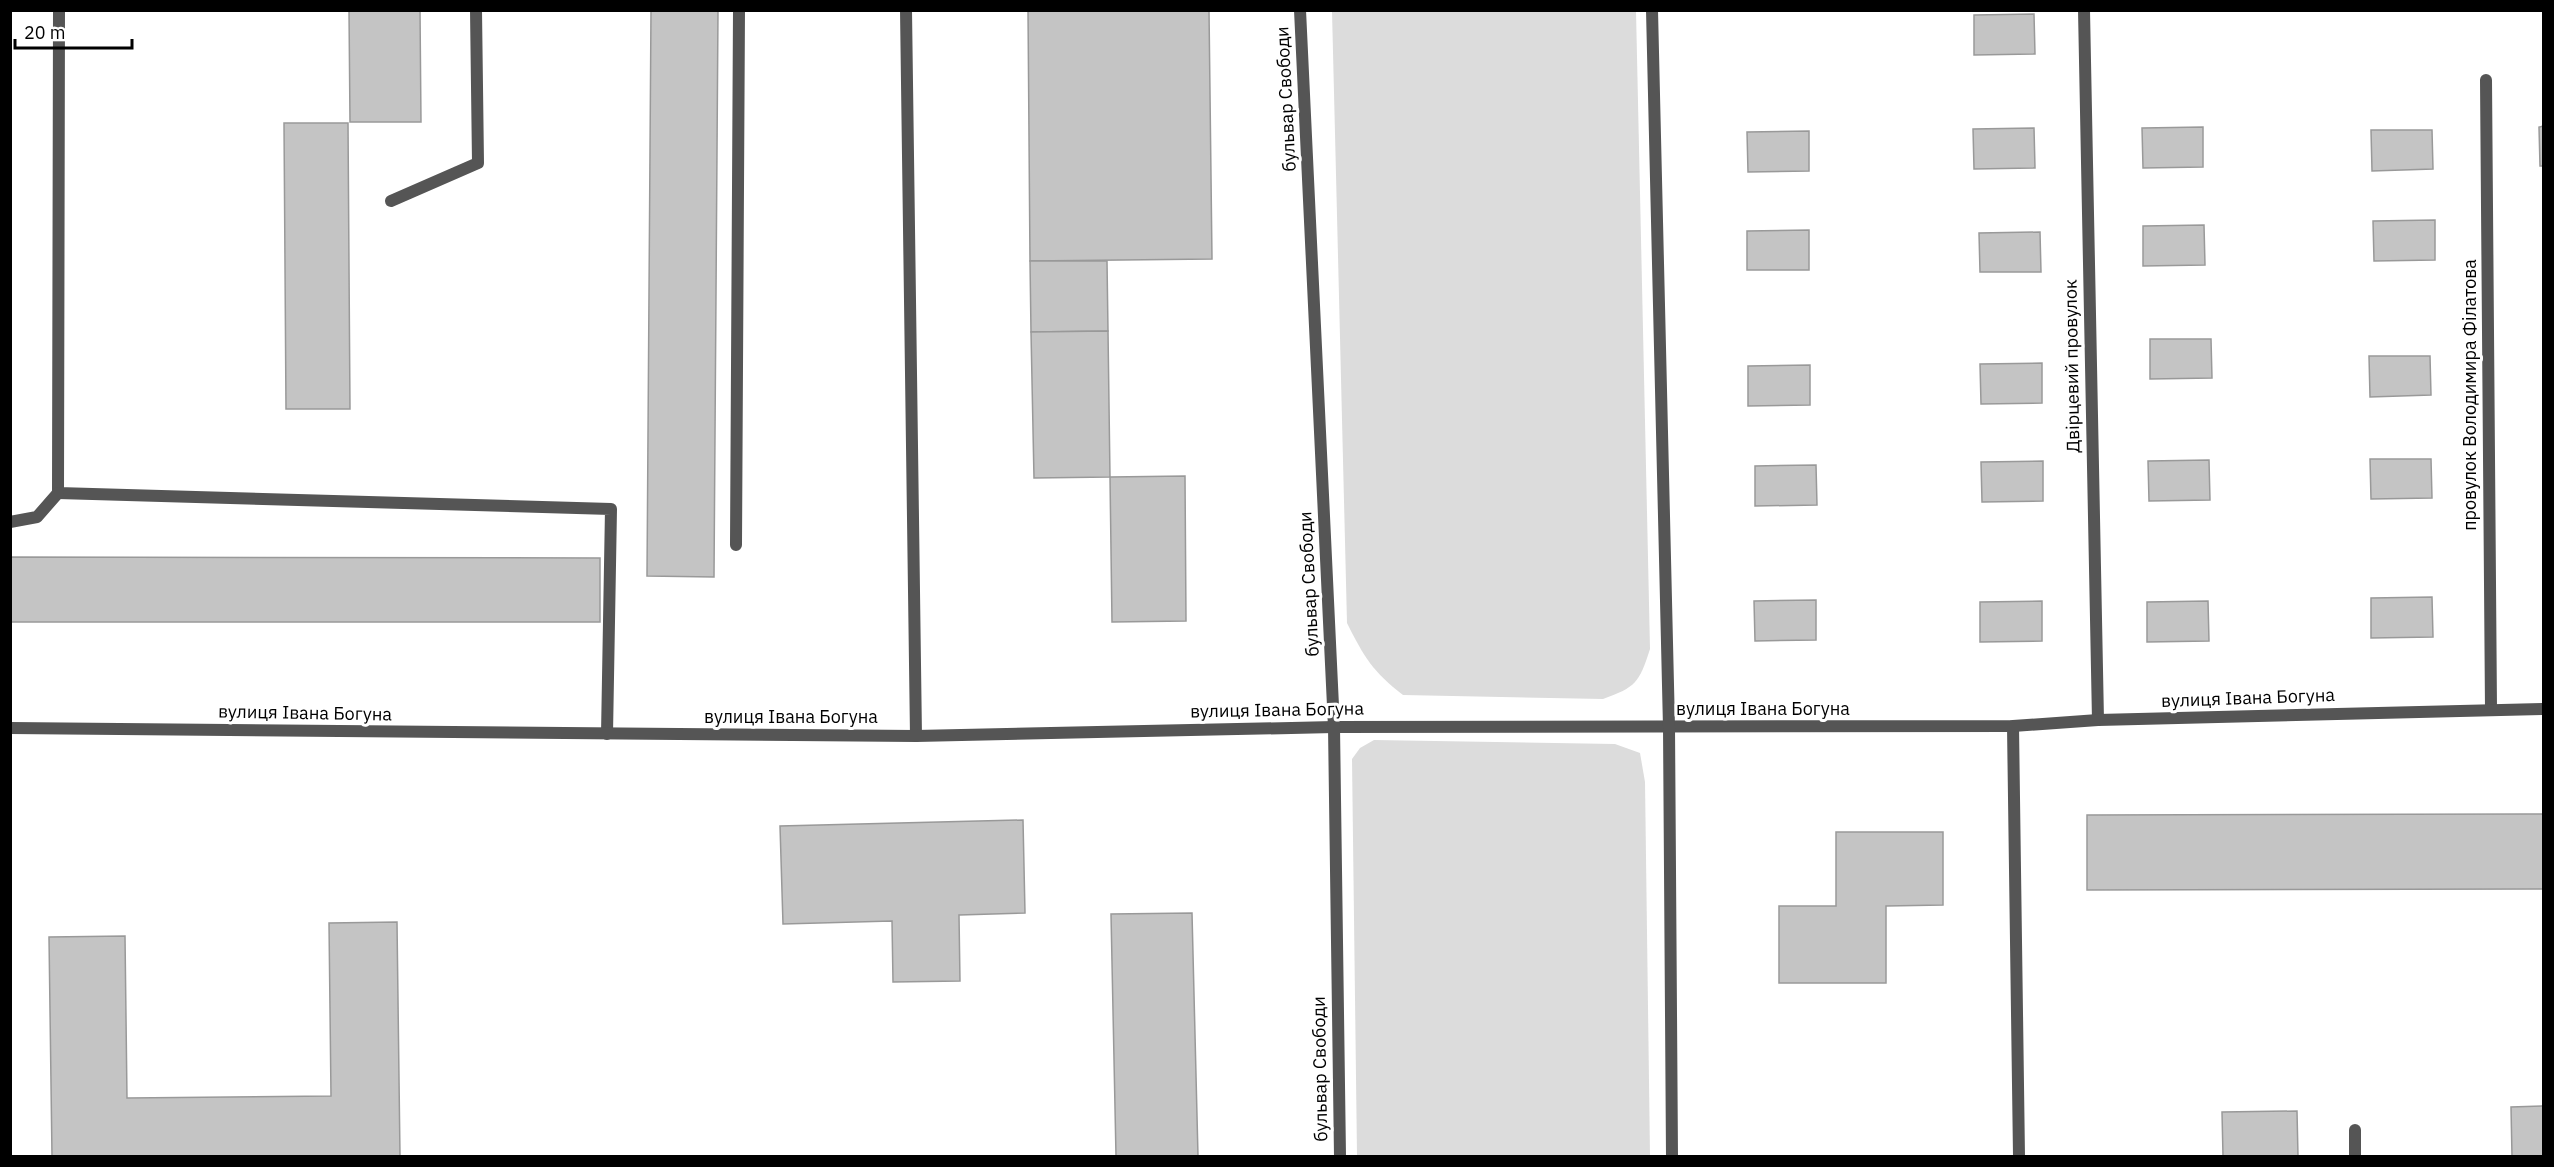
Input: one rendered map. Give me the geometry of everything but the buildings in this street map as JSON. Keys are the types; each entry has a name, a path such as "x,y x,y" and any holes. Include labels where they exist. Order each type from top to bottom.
{"street":[{"path":"10,522 38,518 58,493 59,10"},
{"path":"391,201 478,163 476,10"},
{"path":"736,545 739,10"},
{"path":"906,10 916,736"},
{"name":"бульвар Свободи","path":"1300,10 1334,727 1340,1156"},
{"path":"1652,10 1669,727 1672,1156"},
{"name":"Двірцевий провулок","path":"2084,10 2098,720"},
{"name":"провулок Володимира Філатова","path":"2486,80 2491,709"},
{"path":"58,493 611,508 607,734"},
{"name":"вулиця Івана Богуна","path":"10,728 916,736 1334,727 2013,726 2098,720 2544,709"},
{"path":"2013,726 2019,1156"},
{"path":"2355,1130 2355,1156"}],"shaded area":[{"path":"1332,11 1636,11 1650,649 1639,677 1629,687 1614,695 1603,699 1403,695 1370,663 1347,623"},
{"path":"1374,740 1615,744 1640,753 1645,782 1650,1156 1357,1156 1352,759 1360,748"}]}
